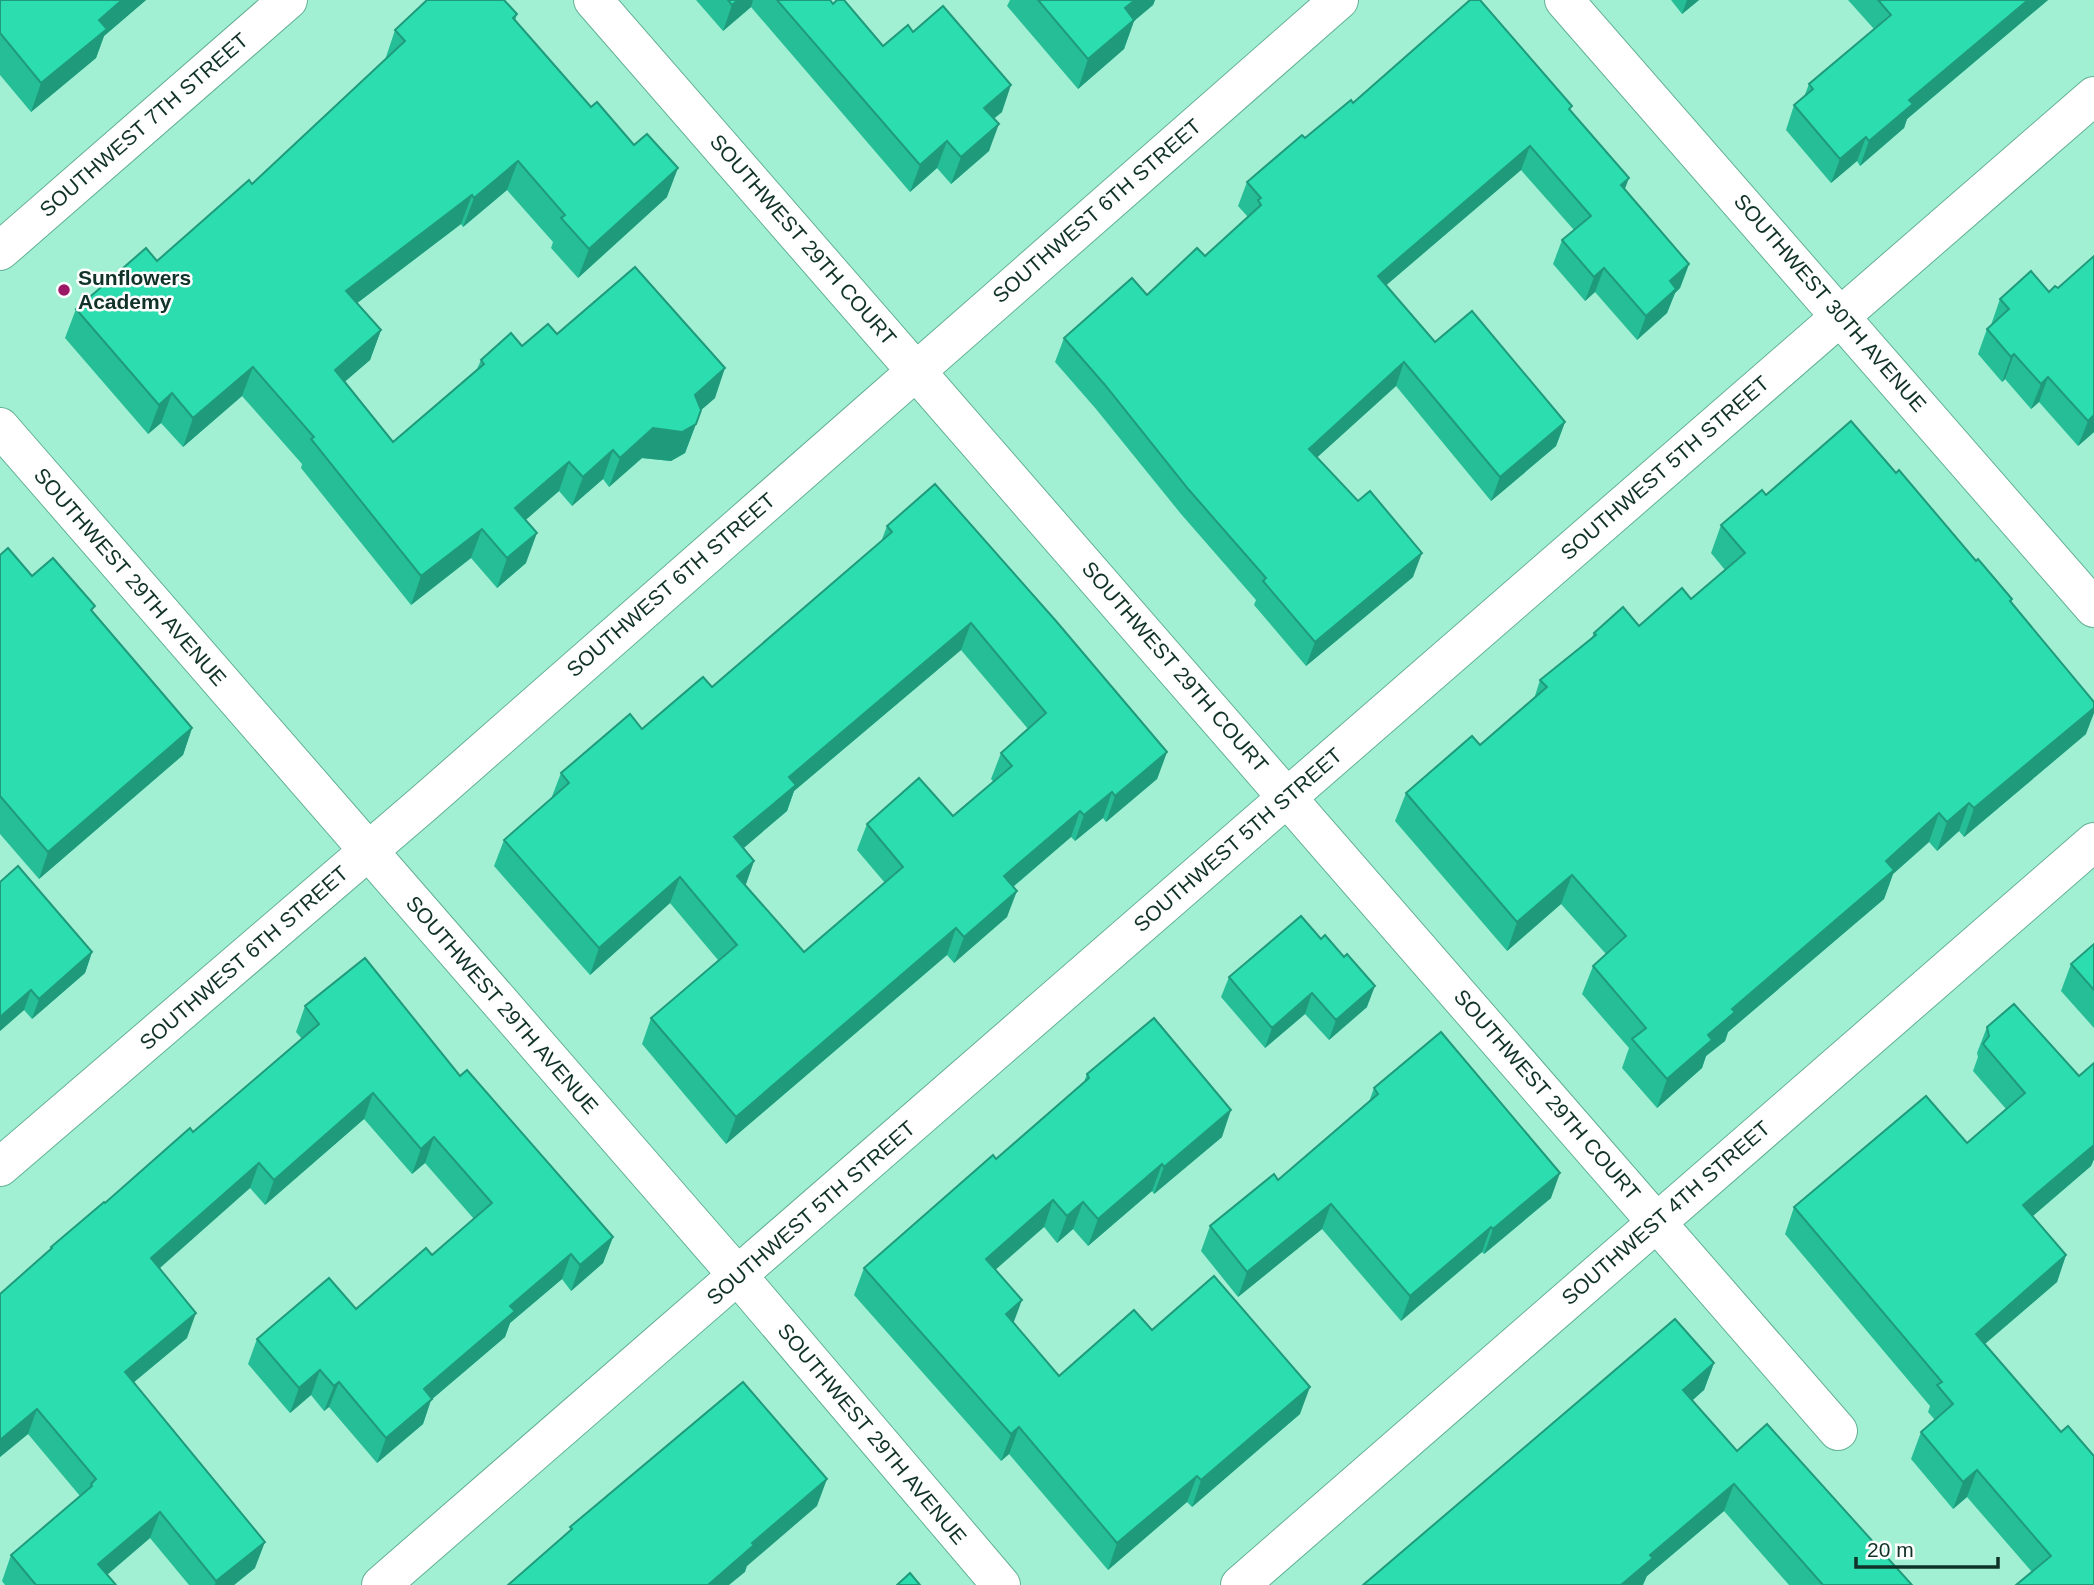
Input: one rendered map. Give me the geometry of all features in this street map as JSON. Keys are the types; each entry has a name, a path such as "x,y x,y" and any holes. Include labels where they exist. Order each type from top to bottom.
{"street":[{"name":"SOUTHWEST 7TH STREET","path":"0,251 288,0"},
{"name":"SOUTHWEST 29TH COURT","path":"593,0 1838,1430"},
{"name":"SOUTHWEST 6TH STREET","path":"0,1167 369,851 1339,0"},
{"name":"SOUTHWEST 30TH AVENUE","path":"1564,0 2094,608"},
{"name":"SOUTHWEST 5TH STREET","path":"382,1585 2094,96"},
{"name":"SOUTHWEST 29TH AVENUE","path":"0,427 739,1277 1001,1585"},
{"name":"SOUTHWEST 4TH STREET","path":"1240,1585 2094,842"}],"building":[{"path":"0,0 122,0 99,20 107,29 41,83 0,33"},
{"path":"427,0 504,0 517,14 513,18 591,107 597,102 634,145 647,134 678,168 589,249 561,218 565,215 518,161 474,198 472,195 346,291 381,330 335,370 393,442 484,364 481,360 511,333 522,346 548,324 557,334 635,267 725,368 695,395 701,410 696,424 682,432 653,428 620,458 613,450 583,477 569,462 515,508 537,533 507,558 482,529 421,576 311,439 314,437 253,367 193,418 172,393 159,405 76,309 146,248 157,261 249,180 252,184 405,41 395,30"},
{"path":"777,0 830,0 833,4 837,0 844,0 883,46 908,25 913,32 943,6 1011,85 984,108 999,124 961,157 947,141 920,165"},
{"path":"1038,0 1135,0 1125,8 1134,20 1088,59"},
{"path":"1470,0 1480,0 1572,106 1569,109 1629,178 1621,185 1689,264 1670,281 1676,289 1646,316 1604,268 1594,277 1562,240 1591,216 1530,146 1378,276 1435,342 1472,311 1565,422 1500,477 1404,362 1309,449 1358,501 1370,491 1422,553 1315,642 1263,581 1266,578 1189,490 1064,338 1132,278 1147,295 1197,248 1205,256 1261,205 1258,200 1261,198 1247,182 1302,135 1305,138 1351,100 1353,103"},
{"path":"1878,0 2028,0 1909,100 1913,104 1869,141 1866,137 1840,159 1794,105 1813,89 1809,84 1891,15"},
{"path":"2094,256 2094,415 2088,421 2048,377 2041,384 2014,354 2011,357 1987,329 2009,309 2000,299 2031,271 2049,292 2055,286 2058,288"},
{"path":"1851,421 1896,473 1899,470 2012,599 2010,601 2094,702 2094,708 1974,808 1969,803 1947,822 1939,813 1886,861 1894,870 1732,1009 1735,1012 1708,1035 1712,1040 1667,1079 1632,1039 1646,1028 1593,966 1626,936 1572,875 1517,922 1406,793 1472,736 1480,745 1547,687 1540,680 1596,635 1594,633 1623,607 1639,626 1682,588 1691,599 1745,553 1721,525 1762,490 1766,495"},
{"path":"935,484 1167,752 1115,796 1112,792 1084,815 1080,811 1004,876 1017,891 964,937 956,928 736,1117 651,1018 737,945 680,877 599,948 504,840 569,783 561,773 630,714 642,729 703,677 712,687 892,532 887,526","holes":["971,623 1046,713 1001,753 1012,766 953,816 919,778 867,824 903,867 804,952 737,876 754,861 734,837 796,785 789,777"]},
{"path":"8,548 32,576 53,558 95,606 91,610 192,728 48,852 0,796 0,555"},
{"path":"18,866 92,952 39,999 31,990 0,1017 0,882"},
{"path":"1301,916 1321,939 1325,935 1344,957 1347,954 1375,986 1336,1020 1312,993 1272,1028 1229,977"},
{"path":"2094,944 2094,990 2071,964"},
{"path":"365,958 460,1076 467,1070 613,1237 580,1265 571,1254 510,1306 515,1311 424,1389 432,1399 386,1438 339,1382 334,1386 320,1370 299,1388 257,1339 329,1278 356,1309 426,1248 432,1255 492,1203 434,1137 421,1149 373,1093 274,1180 259,1163 151,1258 196,1313 125,1372 265,1542 216,1581 160,1512 98,1564 116,1585 36,1585 11,1555 92,1486 96,1479 37,1409 0,1440 0,1294 190,1128 193,1132 319,1024 305,1006"},
{"path":"2014,1004 2079,1076 2094,1063 2094,1145 2023,1205 2066,1255 1976,1334 2061,1432 2068,1426 2094,1456 2094,1585 2016,1585 2051,1556 1977,1470 1963,1482 1921,1432 1953,1404 1937,1385 1942,1382 1794,1207 1926,1096 1967,1143 2025,1093 1983,1044 1989,1036 1987,1027"},
{"path":"1154,1018 1231,1110 1098,1219 1083,1202 1067,1216 1053,1200 986,1259 1022,1300 1006,1314 1059,1376 1134,1310 1152,1330 1214,1276 1310,1387 1201,1480 1197,1476 1117,1543 1019,1427 1011,1434 864,1268 993,1155 996,1159 1089,1078 1087,1074"},
{"path":"1441,1032 1560,1173 1410,1296 1331,1204 1247,1272 1210,1226 1274,1174 1278,1180 1378,1094 1374,1088"},
{"path":"1675,1319 1714,1363 1683,1390 1737,1451 1767,1424 1912,1585 1823,1585 1734,1484 1650,1555 1653,1558 1621,1585 1363,1585"},
{"path":"743,1382 827,1479 708,1585 508,1585 572,1529 570,1527"},
{"path":"910,1573 920,1585 897,1585"}],"place":[{"name":"Sunflowers Academy","path":"64,290"}]}
